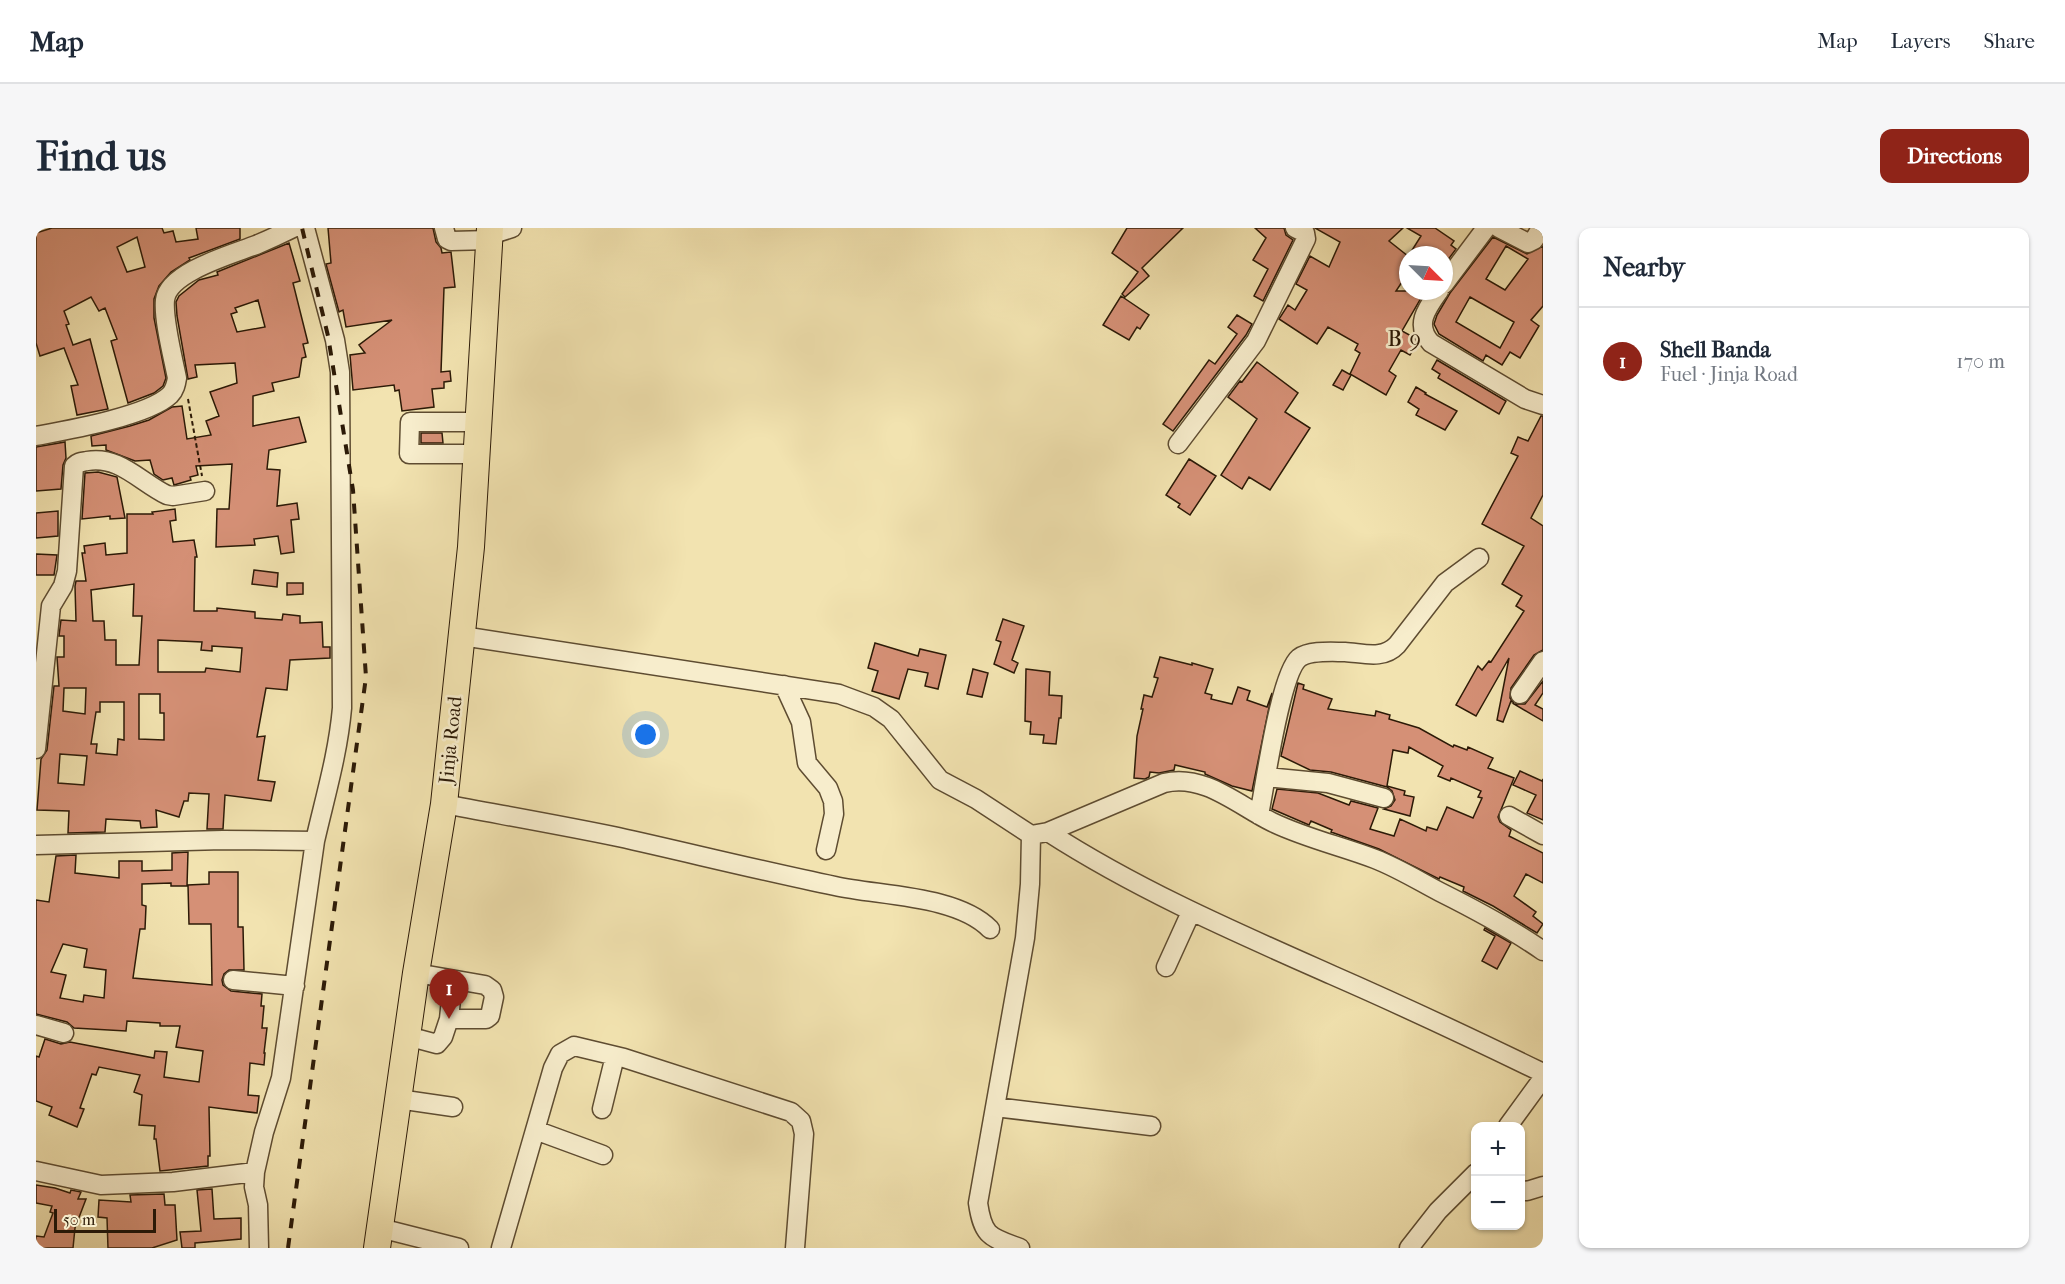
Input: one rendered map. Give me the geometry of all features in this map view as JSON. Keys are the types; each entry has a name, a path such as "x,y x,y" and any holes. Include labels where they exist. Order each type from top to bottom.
{"highway":[{"name":"Jinja Road","path":"379,1238 416,973 444,804 471,547 479,423 496,233"}],"street":[{"path":"36,436 78,428 143,410 171,394 176,386 177,378 165,308 167,292 173,284 215,260 293,228"},
{"path":"259,1248 255,1172 264,1132 281,1078 315,841 333,767 342,708 340,372 305,228"},
{"path":"444,228 447,239 451,241 496,233"},
{"path":"1178,444 1256,341 1306,239 1305,233 1295,228"},
{"path":"1453,272 1487,229 1528,243 1534,240 1541,228"},
{"path":"1433,300 1422,318 1426,338 1431,343 1525,399 1543,405"},
{"path":"477,454 409,454 410,422 479,423"},
{"path":"36,748 51,606 63,586 67,571 74,466 77,463 106,460 119,465 167,495 205,491"},
{"path":"1259,815 1274,733 1293,668 1299,658 1317,653 1343,652 1378,655 1387,653 1397,645 1445,583 1479,558"},
{"path":"462,636 839,694 874,707 891,719 940,780 976,800 1191,912 1448,1027 1543,1073"},
{"path":"1520,694 1543,661"},
{"path":"784,685 801,722 807,763 828,789 833,801 834,814 826,850"},
{"path":"1266,777 1328,783 1384,798"},
{"path":"1039,833 1148,789 1173,781 1189,782 1233,798 1259,815 1306,836 1375,859 1404,872 1497,922 1543,951"},
{"path":"444,804 616,837 837,887 921,899 969,914 982,921 990,929"},
{"path":"1509,816 1543,835"},
{"path":"1020,1248 990,1236 984,1229 980,1218 978,1203 1024,938 1039,833"},
{"path":"36,845 223,840 315,841"},
{"path":"1166,967 1191,912"},
{"path":"416,973 485,985 492,990 494,997 492,1013 486,1018 449,1019"},
{"path":"233,980 295,986"},
{"path":"407,1036 437,1044 443,1038 449,1019 453,980"},
{"path":"36,1025 64,1033"},
{"path":"501,1248 553,1068 560,1054 574,1046 615,1056 777,1106 791,1112 801,1121 804,1134 795,1248"},
{"path":"602,1109 615,1056"},
{"path":"1511,1122 1543,1078"},
{"path":"398,1099 453,1107"},
{"path":"995,1107 1151,1126"},
{"path":"535,1130 603,1155"},
{"path":"36,1171 100,1185 173,1182 255,1172"},
{"path":"1408,1248 1438,1212 1473,1176"},
{"path":"1525,1191 1543,1186"},
{"path":"379,1238 459,1248"}],"path":[{"path":"176,386 188,399 205,491"}],"building":[{"path":"52,228 162,228 164,233 173,231 176,242 198,239 196,228 240,228 240,239 189,258 190,260 171,272 159,286 154,299 154,318 166,378 163,386 154,393 128,403 111,341 117,339 105,308 99,311 91,297 64,311 73,345 90,339 108,409 77,415 71,386 78,385 64,348 40,356 36,343 36,233","holes":["137,237 145,267 127,272 117,247"]},
{"path":"328,228 433,228 436,242 442,253 451,252 455,287 444,288 441,372 450,371 451,381 444,382 444,388 432,389 434,407 402,411 399,390 395,391 394,385 353,390 350,355 365,353 359,345 392,320 346,327 343,310 339,312 326,264 331,263"},
{"path":"1127,228 1183,228 1142,268 1149,276 1125,297 1122,294 1138,272 1112,253"},
{"path":"1255,228 1284,228 1286,235 1293,240 1263,301 1254,296 1268,269 1253,260 1266,238"},
{"path":"1315,228 1403,228 1389,241 1399,249 1399,286 1396,291 1399,291 1399,300 1420,300 1402,331 1415,338 1417,343 1410,355 1401,350 1389,371 1396,376 1386,395 1350,374 1360,353 1355,350 1358,344 1328,327 1317,344 1279,319 1288,305 1295,310 1307,290 1296,284 1310,256 1329,267 1340,242"},
{"path":"1407,228 1435,228 1454,241 1452,246 1415,246 1421,236"},
{"path":"1493,237 1527,254 1543,246 1543,306 1531,320 1539,326 1520,358 1510,352 1502,365 1486,355 1483,361 1439,334 1434,324 1446,300 1453,300 1453,289","holes":["1506,246 1528,259 1505,290 1486,279","1470,297 1514,322 1500,348 1456,322"]},
{"path":"289,243 300,281 293,283 308,343 303,344 306,357 302,358 299,377 272,383 274,391 253,396 253,426 299,417 306,442 269,450 267,469 280,470 277,506 297,503 299,519 291,520 294,552 281,554 278,536 254,539 255,545 216,547 217,509 229,509 232,464 196,466 198,475 190,477 191,480 174,485 172,478 163,480 154,474 150,460 135,461 106,450 106,445 92,446 91,436 149,420 172,407 182,406 187,439 211,435 206,421 219,416 210,392 237,383 235,363 195,365 197,377 188,379 176,302 179,296 199,280 218,275 217,272","holes":["258,300 265,327 237,332 231,314 237,312 235,308"]},
{"path":"1121,296 1149,315 1140,329 1137,327 1129,340 1103,325"},
{"path":"1237,315 1252,324 1246,335 1173,431 1163,424 1209,360 1215,364 1237,334 1228,327"},
{"path":"1437,360 1506,401 1499,414 1438,378 1440,374 1432,369"},
{"path":"1257,362 1298,393 1285,412 1310,428 1270,490 1249,477 1242,489 1221,475 1257,419 1228,397"},
{"path":"1342,370 1351,375 1343,390 1333,385"},
{"path":"1416,387 1457,411 1445,430 1416,415 1419,409 1408,402"},
{"path":"1543,416 1543,495 1531,518 1543,526 1543,650 1534,655 1511,688 1510,698 1514,703 1511,701 1503,722 1497,720 1509,658 1476,716 1456,705 1478,666 1482,670 1489,661 1491,662 1524,611 1516,606 1522,596 1502,584 1524,546 1482,524 1518,456 1511,453 1518,437 1528,441"},
{"path":"421,433 442,433 443,443 421,443"},
{"path":"65,442 66,458 63,465 61,489 36,491 36,447"},
{"path":"1189,459 1216,476 1190,515 1178,507 1180,504 1166,495"},
{"path":"98,472 117,477 125,518 110,519 110,516 82,519 85,473"},
{"path":"175,509 176,520 170,521 173,542 194,540 197,557 195,557 194,611 217,611 217,608 255,612 255,618 282,620 283,614 300,616 300,623 322,622 323,647 330,647 330,658 290,660 287,690 266,688 257,737 265,736 258,780 275,782 271,801 225,795 223,829 207,829 209,794 189,793 188,801 184,801 179,817 156,810 157,827 141,828 140,821 106,819 105,832 68,833 69,811 37,810 41,759 47,750 54,686 59,686 57,657 64,657 64,636 59,636 61,620 76,621 76,581 86,581 82,553 85,553 84,546 105,543 106,555 127,553 127,514 153,514 152,512","holes":["134,584 133,616 142,616 139,665 116,665 116,640 105,640 104,621 93,621 91,590","158,640 202,642 201,650 212,651 212,646 242,648 240,672 206,668 205,672 158,672","64,688 86,688 85,714 63,711","139,694 160,694 160,713 164,713 164,740 139,739","100,702 124,702 124,740 118,739 117,755 96,753 97,744 91,744 96,712 100,712","60,754 87,756 84,785 58,783"]},
{"path":"58,511 58,536 36,538 36,513"},
{"path":"36,554 57,555 54,575 36,575"},
{"path":"254,570 278,573 277,587 252,584"},
{"path":"287,583 303,583 303,594 287,595"},
{"path":"1003,619 1024,626 1012,660 1018,663 1014,673 994,664 1001,642 996,640"},
{"path":"875,643 918,656 920,649 946,655 938,689 925,686 928,673 908,669 899,699 872,691 878,671 868,668"},
{"path":"1160,657 1213,669 1205,693 1212,695 1211,699 1232,704 1238,687 1250,691 1247,700 1267,707 1272,693 1252,791 1232,786 1205,772 1175,765 1174,770 1150,772 1149,777 1145,779 1134,778 1137,736 1144,695 1152,697 1158,678 1154,677"},
{"path":"973,669 988,673 982,697 967,694"},
{"path":"1026,669 1050,672 1049,695 1062,696 1056,744 1043,743 1044,735 1030,734 1031,722 1025,721"},
{"path":"1543,681 1543,693 1535,705 1543,709 1543,721 1514,704 1525,704"},
{"path":"1298,683 1304,685 1303,689 1332,699 1328,709 1375,716 1376,711 1390,715 1389,719 1419,728 1453,747 1454,745 1467,750 1468,747 1493,758 1488,768 1514,778 1498,817 1500,822 1511,830 1509,836 1543,853 1543,883 1526,874 1514,896 1536,912 1533,916 1543,924 1537,933 1463,891 1464,887 1440,877 1439,879 1379,849 1331,832 1332,830 1311,821 1309,825 1272,809 1277,789 1318,793 1349,805 1351,801 1378,808 1370,829 1394,836 1400,819 1426,831 1427,827 1437,830 1447,807 1473,818 1482,798 1478,797 1481,791 1451,778 1450,781 1438,776 1443,766 1409,747 1408,753 1393,750 1387,786 1405,791 1404,795 1414,797 1410,816 1384,809 1391,806 1395,800 1392,791 1387,787 1331,772 1310,770 1281,756"},
{"path":"1520,771 1542,781 1543,779 1543,820 1527,813 1536,795 1513,785"},
{"path":"188,852 187,886 171,886 171,883 142,884 142,905 146,906 145,929 140,929 133,978 212,985 211,924 189,924 188,885 209,884 209,872 238,872 238,927 243,927 244,970 229,970 224,974 222,980 223,985 231,991 262,994 261,1006 264,1006 262,1028 267,1028 264,1065 250,1063 248,1095 259,1096 257,1113 209,1107 210,1156 208,1156 208,1166 160,1171 156,1139 154,1139 155,1126 139,1125 142,1095 134,1092 140,1075 99,1067 96,1075 92,1074 80,1108 84,1109 77,1127 49,1115 52,1107 36,1101 36,1056 39,1057 45,1039 61,1044 70,1042 154,1058 155,1051 167,1052 164,1077 199,1082 203,1051 176,1047 180,1026 160,1026 160,1023 127,1021 126,1031 74,1028 67,1022 36,1014 36,900 49,902 56,856 76,855 75,873 119,878 119,861 142,861 142,871 172,870 172,853","holes":["63,944 87,949 84,967 106,970 104,998 84,995 83,1002 60,998 66,975 51,972"]},
{"path":"1485,928 1511,943 1497,969 1482,961 1495,936 1484,930"},
{"path":"36,1185 70,1193 71,1190 81,1192 78,1199 86,1199 75,1228 73,1248 36,1248 36,1236 44,1237 53,1213 50,1212 52,1206 36,1203"},
{"path":"212,1189 214,1219 241,1218 241,1239 195,1243 195,1248 182,1248 180,1232 201,1231 197,1190"},
{"path":"164,1194 165,1205 175,1205 177,1240 152,1248 108,1248 107,1218 98,1217 99,1200 131,1202 130,1195"}],"railway":[{"path":"288,1248 366,677 353,490 328,336 302,228"}],"place":[{"name":"Shell Banda","path":"449,1019"}],"district":[{"name":"B 9","path":"1405,338"}]}
